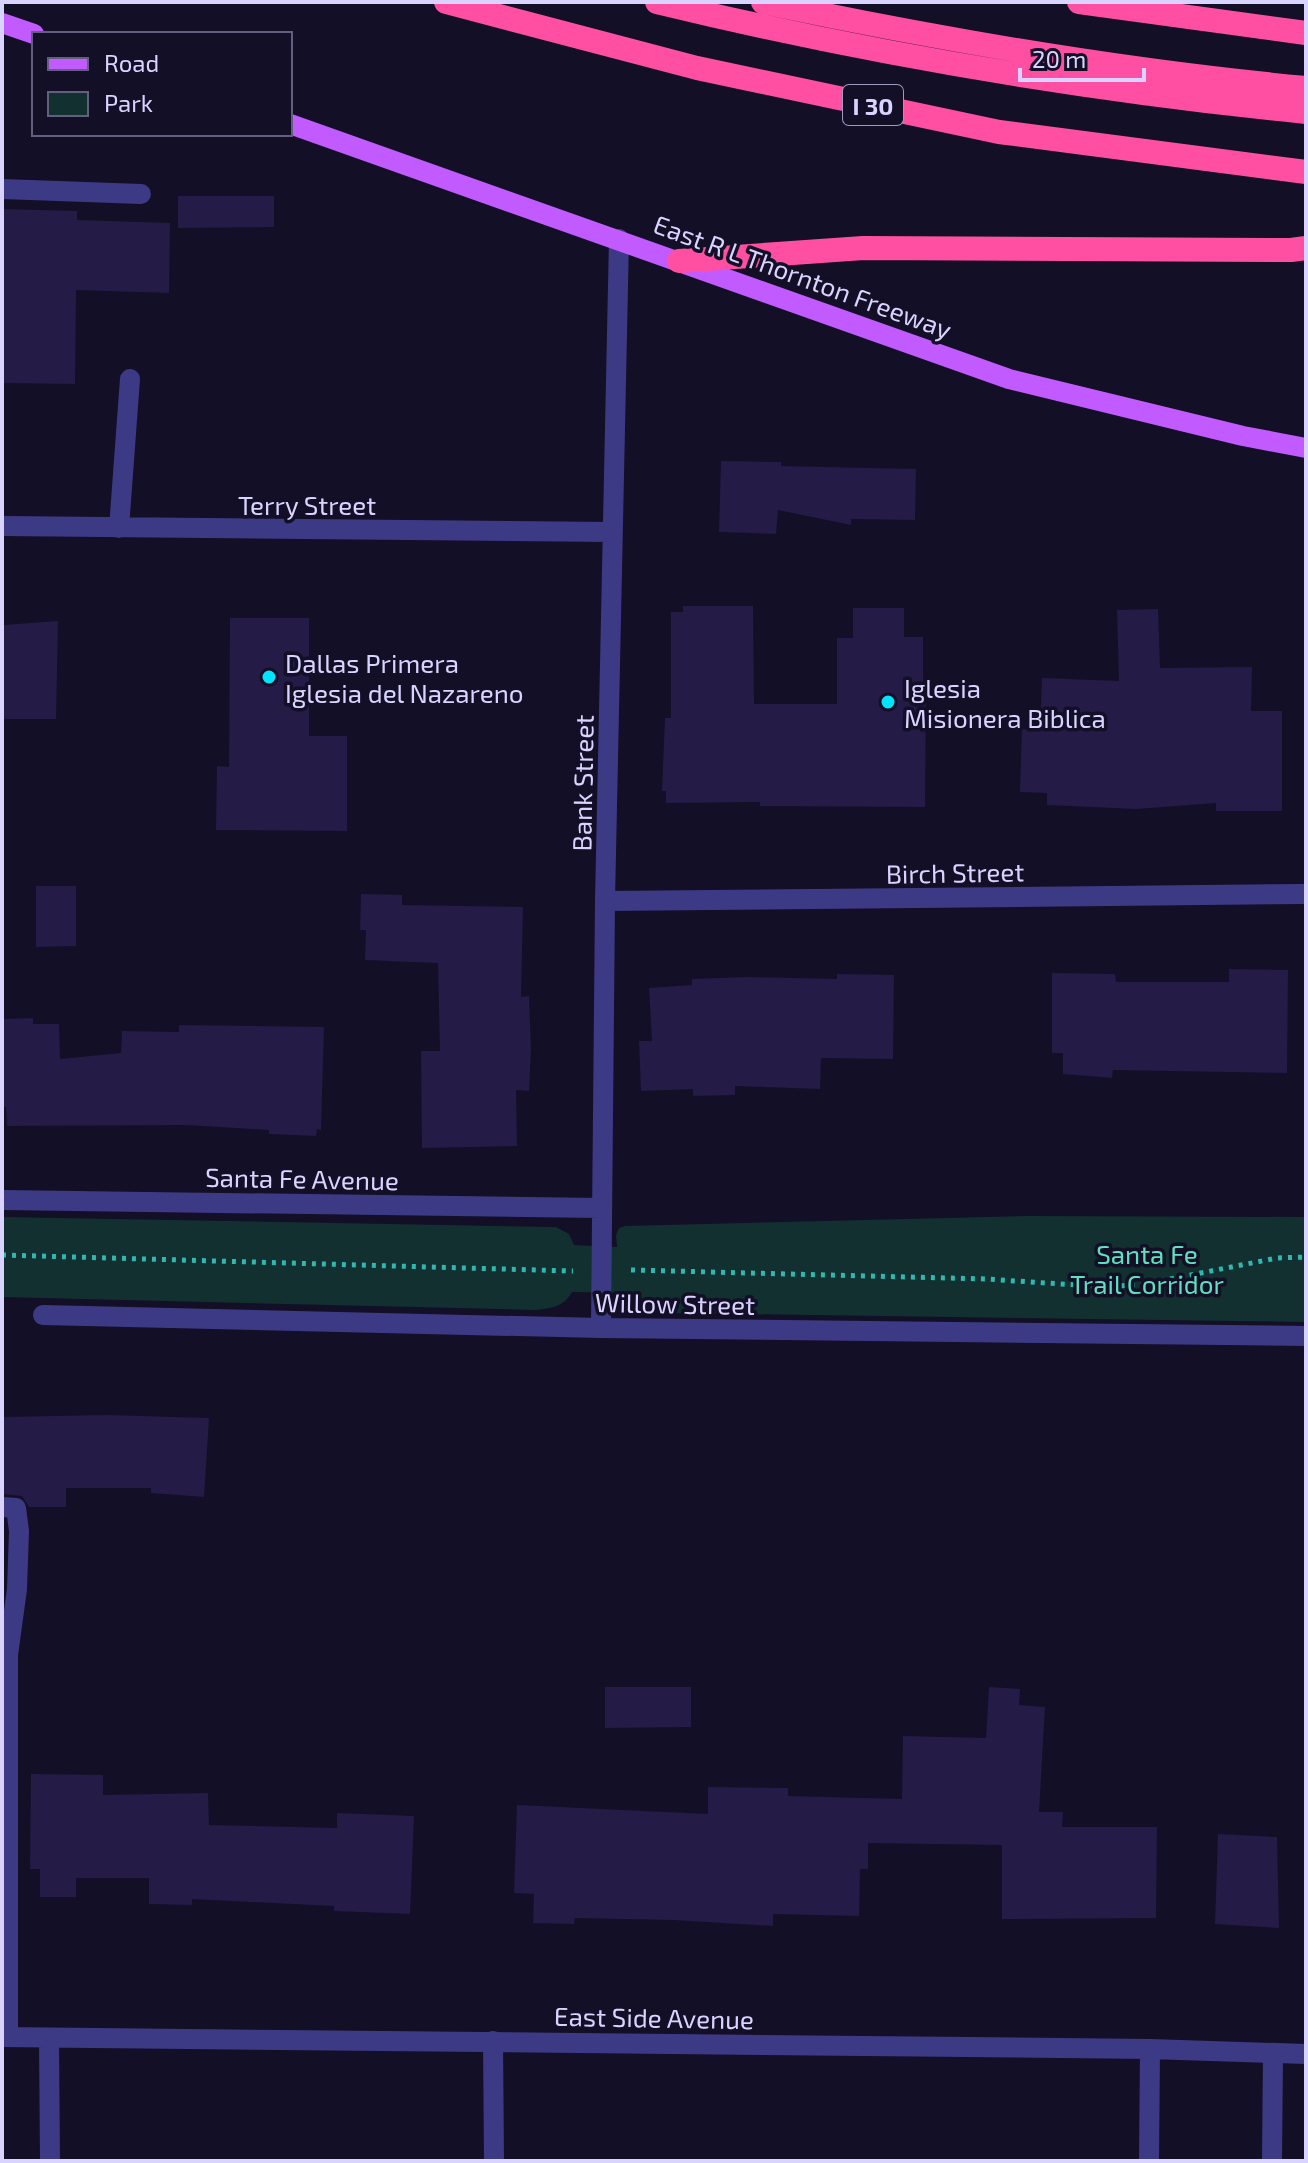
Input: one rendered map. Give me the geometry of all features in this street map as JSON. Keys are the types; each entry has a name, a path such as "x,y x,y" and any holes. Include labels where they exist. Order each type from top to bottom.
{"highway":[{"name":"I 30","path":"446,2 697,68 999,132 1306,172"},
{"path":"657,2 921,59 1164,97 1306,112"},
{"path":"763,2 875,26 1053,56 1306,88"},
{"path":"1079,2 1306,33"},
{"path":"679,261 863,248 1306,248"}],"main road":[{"path":"2,23 32,33"},
{"name":"East R L Thornton Freeway","path":"292,125 1009,379 1243,436 1306,448"}],"street":[{"path":"2,189 141,194"},
{"name":"Bank Street","path":"601,1328 605,901 619,239"},
{"path":"119,528 130,379"},
{"name":"Terry Street","path":"2,526 612,532"},
{"name":"Birch Street","path":"605,901 1306,894"},
{"name":"Santa Fe Avenue","path":"2,1200 601,1208"},
{"name":"Willow Street","path":"43,1315 601,1328 1306,1336"},
{"path":"2,1507 16,1508 19,1531 17,1589 8,1655 5,2037"},
{"name":"East Side Avenue","path":"5,2037 1150,2049 1306,2054"},
{"path":"49,2038 50,2161"},
{"path":"493,2041 494,2161"},
{"path":"1149,2161 1150,2049"},
{"path":"1272,2161 1273,2053"}],"path":[{"path":"2,1255 561,1272 578,1270"},
{"path":"627,1270 986,1279 1107,1287 1145,1284 1277,1258 1306,1257"}],"green space":[{"name":"Santa Fe Trail Corridor","path":"1026,1216 1306,1217 1306,1322 664,1313 652,1310 631,1293 572,1292 561,1304 536,1310 2,1297 2,1217 556,1227 569,1234 574,1245 617,1247 616,1235 619,1228 625,1226"}],"building":[{"path":"178,196 274,196 274,227 178,228"},
{"path":"2,209 77,211 77,220 170,223 169,293 76,290 75,384 2,383"},
{"path":"721,461 781,462 781,466 916,469 915,520 851,519 851,525 778,510 776,534 719,532"},
{"path":"683,606 753,606 754,704 837,704 837,638 853,638 853,608 904,608 904,637 923,637 925,807 760,806 760,802 666,803 666,791 662,791 665,718 671,718 671,612 683,612"},
{"path":"1158,609 1160,668 1252,667 1251,711 1282,711 1282,811 1216,811 1216,803 1136,809 1047,805 1047,793 1020,792 1022,729 1040,730 1042,678 1119,681 1117,610"},
{"name":"Dallas Primera Iglesia del Nazareno","path":"230,618 309,618 309,736 347,736 347,831 216,830 217,766 229,767"},
{"path":"58,621 56,719 3,719 4,625"},
{"path":"36,886 76,886 76,946 36,947"},
{"path":"361,894 402,895 402,905 523,907 521,997 529,996 531,1049 529,1091 516,1090 517,1146 422,1148 421,1051 440,1051 438,963 365,960 366,930 360,930"},
{"path":"1229,969 1288,970 1287,1073 1113,1070 1112,1078 1063,1074 1063,1053 1052,1053 1052,973 1115,974 1116,982 1229,982"},
{"path":"837,974 894,975 893,1059 821,1058 820,1089 735,1086 735,1095 693,1096 693,1089 641,1091 639,1041 652,1041 649,988 692,985 692,979 837,979"},
{"path":"33,1018 33,1024 59,1024 60,1059 121,1053 122,1031 179,1032 179,1025 324,1027 321,1130 317,1129 316,1136 186,1125 7,1126 6,1107 2,1107 3,1019"},
{"path":"106,1415 209,1418 204,1497 151,1493 151,1488 66,1488 66,1507 29,1507 22,1496 2,1494 2,1417"},
{"path":"605,1687 691,1687 691,1727 605,1728"},
{"path":"989,1687 1020,1689 1019,1705 1045,1707 1039,1812 1063,1812 1062,1827 1157,1827 1156,1918 1002,1919 1002,1845 868,1843 868,1869 860,1869 859,1916 773,1914 773,1926 575,1918 574,1924 533,1923 534,1894 514,1893 517,1805 708,1814 708,1787 788,1788 788,1796 902,1799 903,1736 986,1738"},
{"path":"31,1774 103,1775 103,1795 208,1793 209,1825 337,1828 337,1813 414,1816 410,1914 334,1911 334,1906 192,1899 192,1905 149,1904 149,1878 76,1878 76,1897 40,1897 40,1869 30,1869"},
{"path":"1218,1834 1277,1837 1279,1928 1215,1924"}],"place":[{"name":"Dallas Primera Iglesia del Nazareno","path":"269,677"},
{"name":"Iglesia Misionera Biblica","path":"888,702"}]}
